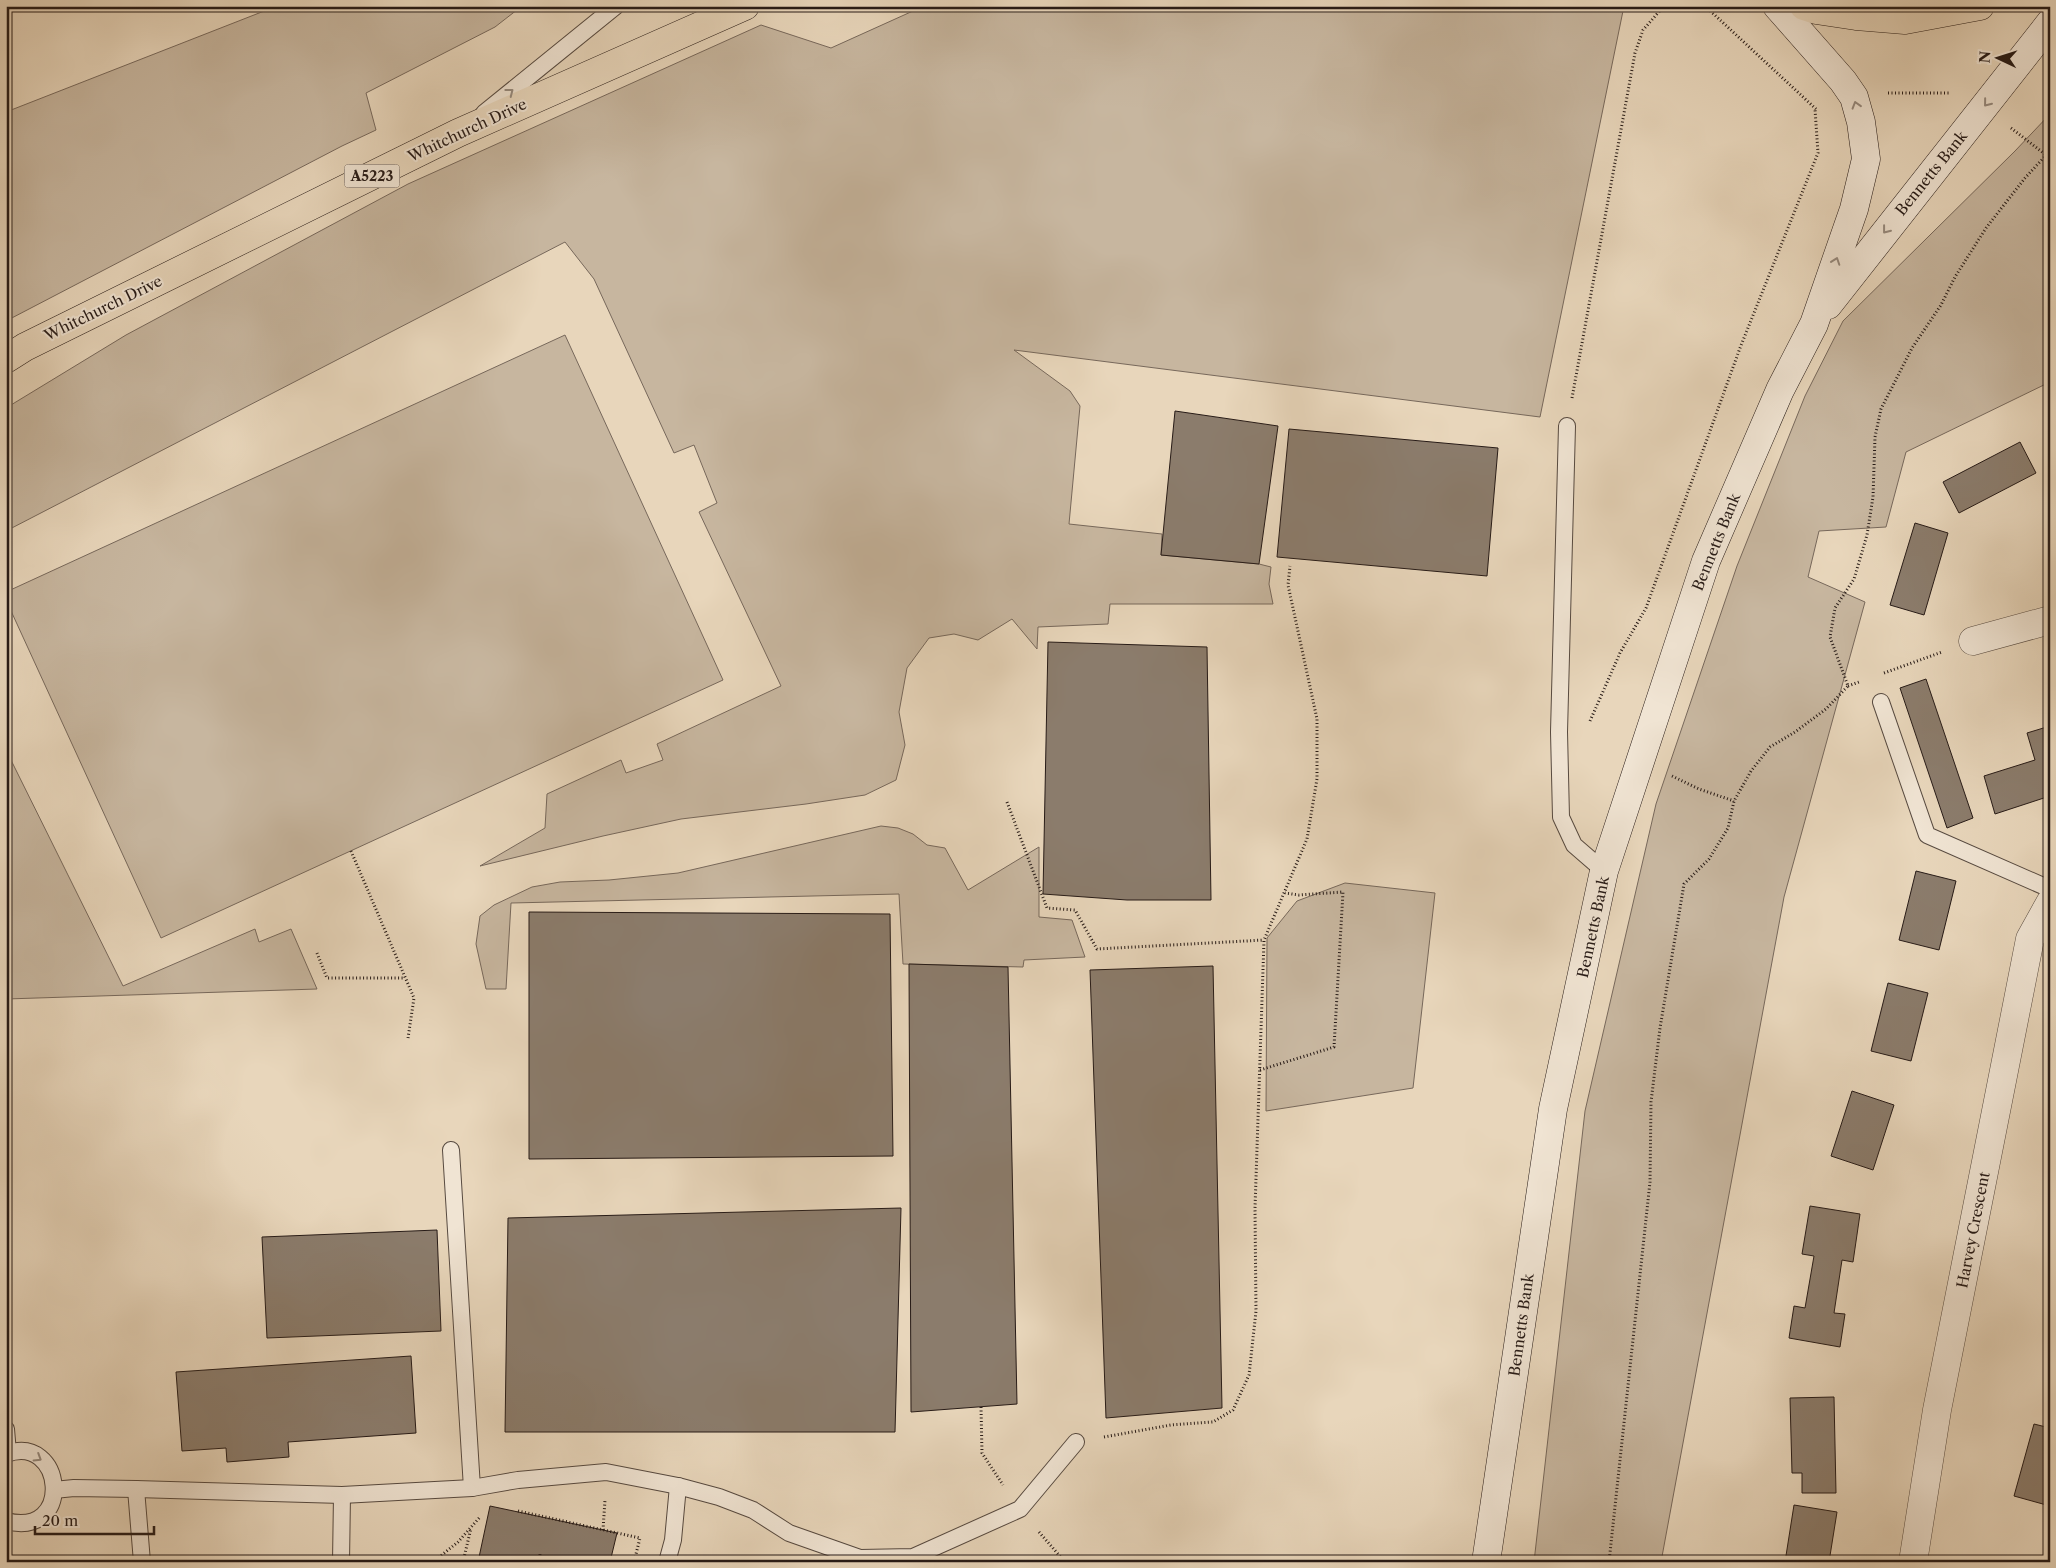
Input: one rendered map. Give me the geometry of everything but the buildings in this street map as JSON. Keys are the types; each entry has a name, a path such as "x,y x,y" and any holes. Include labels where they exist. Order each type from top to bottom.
{"main road":[{"name":"Whitchurch Drive","path":"6,359 25,347 458,133 745,6"},
{"name":"Bennetts Bank","path":"1486,1562 1553,1109 1604,871 1706,561 1780,390 1814,324 1854,209 1866,159 1861,122 1854,97 1843,81 1777,6"},
{"path":"1804,6 1816,10 1856,16 1905,20 1980,6"},
{"name":"Bennetts Bank","path":"1814,324 2050,23"},
{"path":"1973,641 2050,620"},
{"name":"Harvey Crescent","path":"1913,1562 1937,1410 2030,939 2050,903"}],"lane":[{"path":"458,133 616,6"},
{"path":"1567,426 1559,732 1561,817 1574,845 1604,871"},
{"path":"1881,702 1927,835 2050,889"},
{"path":"451,1150 472,1488"},
{"path":"6,1429 7,1454 24,1452 36,1456 46,1463 52,1473 54,1490 54,1498 40,1517 8,1527"},
{"path":"54,1490 74,1488 136,1489 342,1495 472,1488 518,1480 606,1472 678,1486 719,1497 753,1510 789,1533 860,1558 913,1557 1020,1509 1076,1442"},
{"path":"667,1562 673,1540 678,1486"},
{"path":"136,1489 142,1562"},
{"path":"342,1495 342,1562"}],"path":[{"path":"1567,426 1635,53 1643,30 1664,6"},
{"path":"1590,723 1620,653 1646,608 1740,348 1818,153 1815,109"},
{"path":"1848,686 1830,637 1835,608 1854,579 1867,535 1873,498 1875,437 1881,409 1912,348 1941,305 1955,277 1986,228 2025,178 2050,151"},
{"path":"1076,1442 1171,1425 1213,1422 1233,1410 1249,1374 1256,1311 1256,1208 1264,940 1307,838 1317,779 1318,719 1288,585 1290,566"},
{"path":"1881,674 1973,641"},
{"path":"1609,1562 1650,1182 1651,1102 1660,1028 1684,884 1709,859 1728,828 1734,801 1751,771 1770,747 1795,732 1826,709 1848,686 1864,680"},
{"path":"1630,791 1669,775 1699,789 1734,801"},
{"path":"1007,802 1047,908 1075,910 1097,949 1264,940"},
{"path":"351,851 414,998 408,1038"},
{"path":"1260,1070 1334,1047 1342,892 1298,895 1285,893"},
{"path":"317,953 328,978 405,978"},
{"path":"513,1510 640,1538 634,1562"},
{"path":"433,1562 458,1542 484,1513"},
{"path":"463,1562 471,1528"},
{"path":"539,1562 540,1554"}],"shaded area":[{"path":"277,6 522,6 495,27 366,93 376,130 6,321 6,112"},
{"path":"924,6 1624,6 1540,417 1014,350 1070,391 1080,406 1069,524 1162,534 1161,555 1259,564 1271,567 1269,584 1273,604 1110,604 1108,624 1038,627 1037,649 1012,619 978,640 954,634 929,638 907,668 899,712 905,745 896,780 865,795 681,819 480,866 545,828 547,794 621,760 626,773 663,760 657,744 781,686 699,512 717,503 694,445 674,453 594,279 565,242 6,531 6,408 126,335 408,184 761,25 831,48"},
{"path":"2050,114 2050,382 1906,452 1886,527 1819,531 1808,577 1865,602 1784,897 1661,1562 1534,1562 1585,1111 1656,804 1737,566 1805,396 1843,321"},
{"path":"565,335 723,680 161,938 6,600 6,592"},
{"path":"6,750 123,986 255,929 259,942 291,929 317,989 6,999"},
{"path":"881,826 898,828 913,834 927,845 945,848 968,890 1039,847 1039,917 1072,920 1085,957 1024,960 1023,967 903,964 899,894 511,903 506,989 486,989 476,944 480,916 494,905 532,887 560,882 609,880 678,873"},
{"path":"1345,883 1435,893 1413,1088 1266,1111 1267,938 1297,901"}]}
